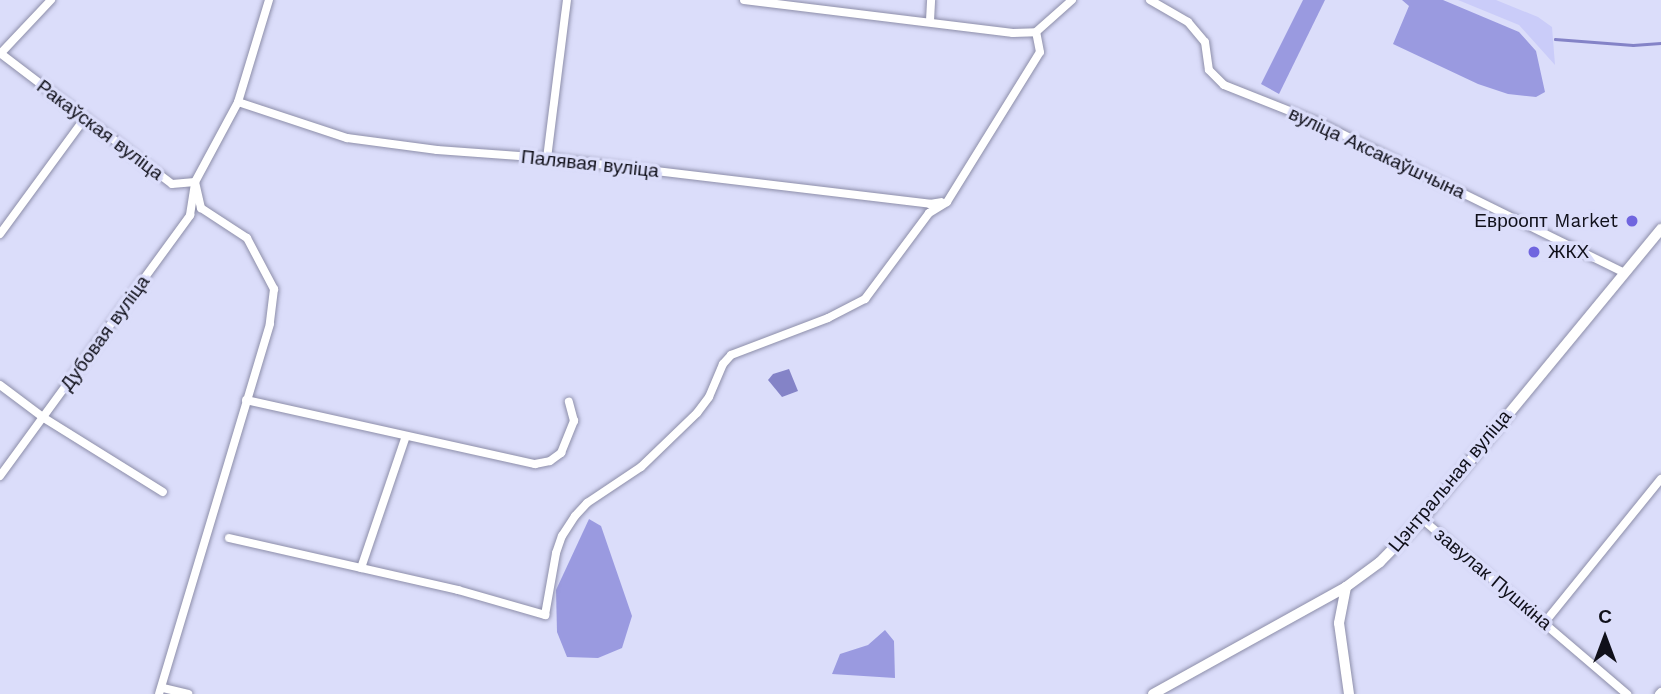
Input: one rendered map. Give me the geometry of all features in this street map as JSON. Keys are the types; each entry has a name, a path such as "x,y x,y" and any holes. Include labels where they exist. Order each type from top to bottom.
{"street":[{"path":"0,53 51,0"},
{"name":"Дубовая вуліца","path":"0,476 190,215 195,182 238,102 269,0"},
{"path":"547,158 567,0"},
{"path":"744,0 1013,33 1036,32 1072,0"},
{"path":"930,21 931,0"},
{"name":"вуліца Аксакаўшчына","path":"1150,0 1188,22 1205,42 1209,70 1224,85 1320,123 1623,272"},
{"path":"229,538 458,590 544,615 556,553 562,536 576,516 587,503 641,467 697,413 709,397 723,364 731,355 828,318 865,299 929,213 947,202 1040,51 1036,32"},
{"name":"Ракаўская вуліца","path":"0,53 172,184 195,182"},
{"name":"Палявая вуліца","path":"238,102 347,138 437,150 547,158 930,204 947,202"},
{"path":"0,234 85,118"},
{"path":"188,694 161,691 270,324 274,289 247,238 201,208 195,182"},
{"name":"Цэнтральная вуліца","path":"1153,694 1346,587 1380,562 1422,519 1661,229"},
{"path":"0,385 44,418 163,492"},
{"path":"246,400 535,464 551,461 561,453 574,421 569,402"},
{"path":"361,568 406,436"},
{"path":"1545,622 1661,479"},
{"name":"завулак Пушкіна","path":"1422,519 1627,694"},
{"path":"1346,587 1339,623 1349,694"}],"shaded area":[{"path":"1303,0 1325,0 1279,94 1261,84"},
{"path":"1402,0 1443,0 1519,32 1536,51 1545,92 1536,97 1508,94 1478,84 1393,44 1409,6"},
{"path":"1458,0 1496,0 1538,17 1552,27 1555,65 1519,25"},
{"path":"789,369 798,391 782,397 768,380 773,374"},
{"path":"589,519 601,526 632,616 622,648 598,658 567,657 557,632 556,590"},
{"path":"885,630 894,641 895,678 832,674 840,654 868,645"}],"waterway":[{"path":"1555,39 1633,45 1661,43"}],"place":[{"name":"Евроопт Market","path":"1632,221"},
{"name":"ЖКХ","path":"1534,252"}]}
